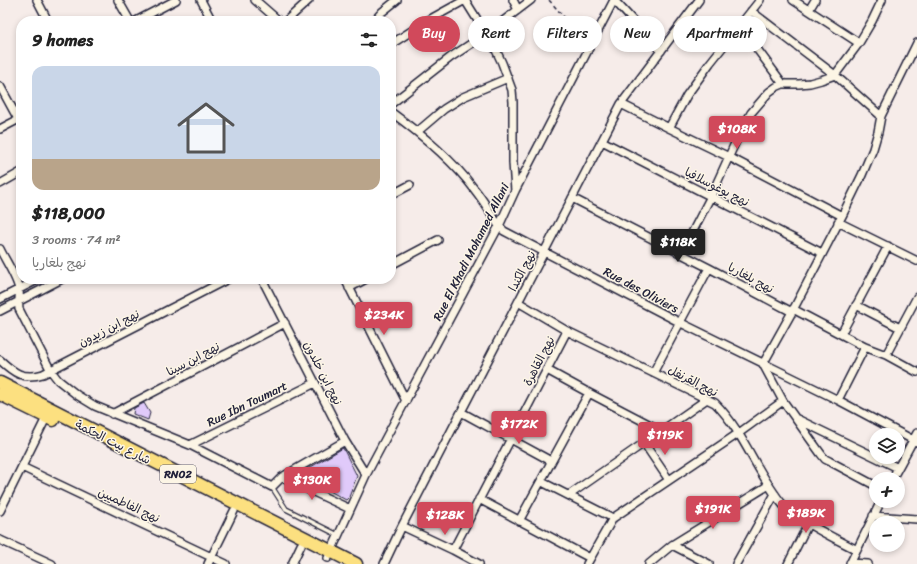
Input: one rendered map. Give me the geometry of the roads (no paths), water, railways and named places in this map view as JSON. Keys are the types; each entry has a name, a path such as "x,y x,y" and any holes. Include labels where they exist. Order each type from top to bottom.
{"main road":[{"name":"شارع بيت الحكمة","path":"0,383 48,413 234,511 301,545 356,564"},
{"name":"شارع بيت الحكمة","path":"0,394 48,413 329,555 339,564"}],"street":[{"path":"37,0 45,16"},
{"path":"118,0 127,16"},
{"path":"146,16 176,0"},
{"path":"201,0 209,16"},
{"path":"255,0 273,16"},
{"path":"291,16 309,0"},
{"path":"378,16 397,0"},
{"path":"396,41 465,0 475,16"},
{"path":"513,0 518,10"},
{"path":"510,16 531,0"},
{"path":"614,0 629,16"},
{"name":"Rue El Khadi Mohamed Allani","path":"329,555 366,475 499,226 515,191 614,0"},
{"name":"نهج الكندا","path":"665,46 699,0"},
{"path":"748,16 760,0"},
{"path":"793,0 859,43"},
{"path":"809,10 815,0"},
{"path":"681,254 711,196 742,128 751,113 769,92 776,87 783,84 810,83 835,75 859,43 872,22 882,0"},
{"path":"751,12 835,75 881,116"},
{"path":"869,482 825,459 795,418 763,364 793,311 862,175 873,149 881,116 917,43"},
{"path":"396,100 451,57 468,46"},
{"path":"496,52 502,63 512,90 515,191"},
{"name":"نهج الكندا","path":"384,564 402,526 621,104 660,52"},
{"path":"669,128 687,95 719,52"},
{"path":"759,52 783,84"},
{"path":"417,132 444,109 463,97 508,78"},
{"path":"0,86 16,112"},
{"path":"621,104 729,156 917,261"},
{"name":"Rue des Oliviers","path":"398,117 442,154 475,189 499,226 512,235 679,322 838,400 915,441"},
{"path":"0,129 16,120"},
{"name":"نهج يوغوسلافيا","path":"602,141 822,252"},
{"path":"0,184 16,175"},
{"path":"396,192 410,185"},
{"name":"نهج بلغاريا","path":"572,198 793,311 865,347 886,355 917,372"},
{"path":"396,262 438,240"},
{"path":"841,334 888,246"},
{"path":"0,249 16,280"},
{"path":"653,373 709,268"},
{"path":"17,284 19,289 19,309 51,371 58,380 77,395 95,406 190,445 272,487 282,477 345,441"},
{"path":"0,299 29,284"},
{"path":"0,311 52,284"},
{"name":"نهج ابن زيدون","path":"0,360 16,372 30,377 43,374 218,284"},
{"name":"نهج ابن خلدون","path":"265,284 345,441 366,475"},
{"path":"347,284 406,401"},
{"path":"349,288 357,284"},
{"path":"886,355 917,297"},
{"name":"نهج القرنفل","path":"518,302 567,331 715,403 724,412 739,433 768,485 784,506 808,524 857,550"},
{"path":"856,305 900,328"},
{"name":"نهج ابن سينا","path":"112,414 285,323"},
{"name":"نهج القاهرة","path":"453,550 567,331"},
{"path":"838,400 865,347"},
{"path":"547,370 662,431"},
{"name":"Rue Ibn Toumart","path":"190,445 315,383"},
{"path":"520,521 589,393"},
{"path":"569,495 707,399"},
{"path":"479,499 588,561 613,518 784,401"},
{"path":"461,412 552,462"},
{"path":"0,511 48,413"},
{"path":"795,418 898,468"},
{"path":"896,472 915,441 917,433"},
{"path":"644,444 669,480"},
{"name":"نهج الفاطميين","path":"22,467 226,564"},
{"path":"282,477 350,509"},
{"path":"542,482 613,518"},
{"path":"649,564 672,545 768,485"},
{"path":"736,564 775,494"},
{"path":"873,516 877,508"},
{"path":"208,564 234,511"},
{"path":"905,518 917,519"},
{"path":"788,564 808,524"},
{"path":"868,564 850,564 869,524"},
{"path":"402,526 479,564"},
{"path":"0,540 52,564"},
{"path":"292,564 301,545"},
{"path":"672,545 709,564"}],"lane":[{"path":"272,487 286,509 338,535"}]}
